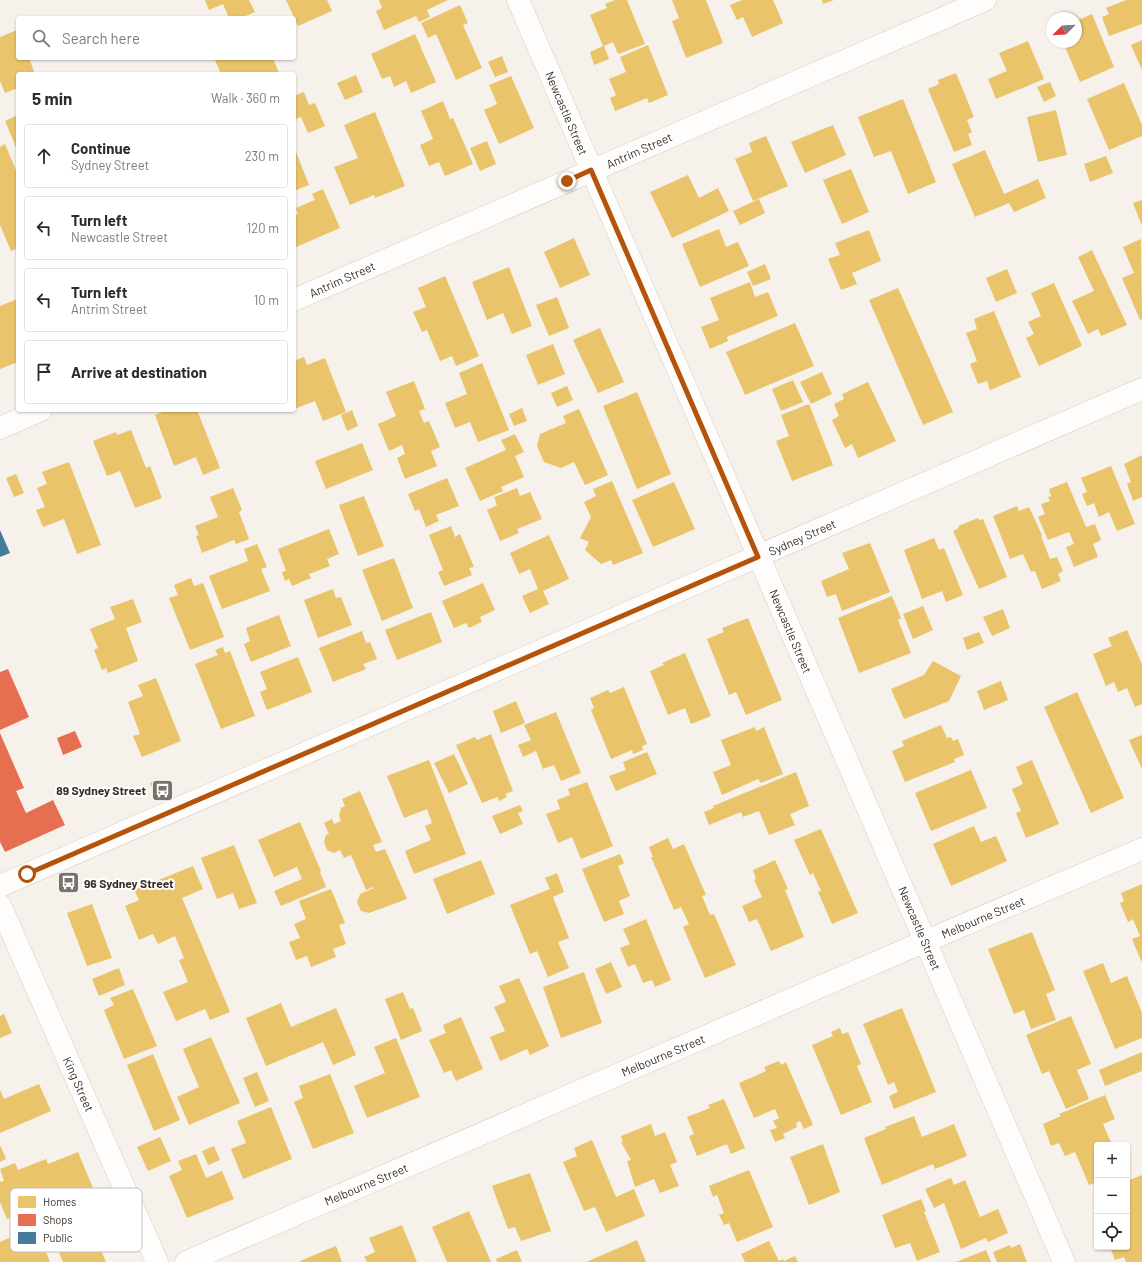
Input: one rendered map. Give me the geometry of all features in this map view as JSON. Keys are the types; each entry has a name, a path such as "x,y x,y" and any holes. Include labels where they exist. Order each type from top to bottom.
{"street":[{"name":"Newcastle Street","path":"518,0 1064,1262"},
{"name":"Antrim Street","path":"296,299 985,0"},
{"name":"Sydney Street","path":"0,886 1142,389"},
{"path":"0,428 36,412"},
{"name":"Melbourne Street","path":"186,1262 1142,849"},
{"name":"King Street","path":"0,905 124,1188"},
{"name":"King Street","path":"142,1228 157,1262"}],"building: Homes":[{"path":"205,0 249,0 255,12 246,16 228,16 223,4 209,10"},
{"path":"286,0 327,0 332,11 298,26 296,16 293,16"},
{"path":"379,0 448,0 427,10 430,17 419,22 416,16 384,30 376,11 382,8"},
{"path":"615,0 627,0 645,44 618,54 613,42 604,46 609,59 594,65 590,52 603,46 590,15 607,8 605,4"},
{"path":"672,0 706,0 723,43 686,58 672,21 679,18"},
{"path":"742,0 773,0 783,23 752,37 743,17 737,20 730,5"},
{"path":"822,0 834,0 823,4"},
{"path":"1126,0 1142,0 1142,24 1109,36 1102,17 1109,14 1106,8"},
{"path":"460,5 468,23 463,25 482,68 456,80 436,34 428,38 421,23"},
{"path":"1092,14 1114,67 1080,82 1066,48 1082,48 1082,18"},
{"path":"16,30 16,60 30,60 34,72 16,72 16,89 5,93 0,81 0,37"},
{"path":"415,34 436,82 411,93 406,81 394,87 390,76 382,79 371,54"},
{"path":"1142,40 1142,70 1131,45"},
{"path":"1028,41 1044,79 996,99 988,79 1007,71 999,53"},
{"path":"648,45 668,95 649,103 647,98 615,111 610,98 616,95 609,79 626,72 620,57"},
{"path":"502,56 508,72 495,77 488,62"},
{"path":"215,60 274,60 279,72 220,72"},
{"path":"956,73 974,117 967,120 972,132 968,134 972,145 954,152 928,89 939,84 938,80"},
{"path":"356,75 363,92 345,100 337,83"},
{"path":"511,76 534,128 499,144 484,110 497,104 489,85"},
{"path":"1050,82 1056,96 1044,102 1037,87"},
{"path":"1124,83 1142,125 1142,136 1109,150 1087,99"},
{"path":"304,92 309,105 315,103 325,126 308,133 301,117 296,119 296,95"},
{"path":"903,99 936,182 908,194 891,151 874,157 858,117"},
{"path":"443,101 450,119 453,118 473,164 445,176 439,162 429,166 420,145 433,139 421,111"},
{"path":"1056,110 1067,155 1038,162 1027,117"},
{"path":"375,112 405,186 375,198 374,195 350,205 334,167 358,158 344,125"},
{"path":"16,116 16,147 5,121"},
{"path":"833,125 846,155 805,173 791,142"},
{"path":"766,136 788,186 753,201 735,159 752,152 749,143"},
{"path":"487,141 496,164 480,171 470,148"},
{"path":"5,144 16,170 16,249 11,251 0,225 0,147"},
{"path":"985,150 1004,194 1038,179 1046,198 1014,212 1009,203 975,217 952,164"},
{"path":"296,152 309,185 296,190"},
{"path":"1106,156 1113,173 1090,182 1084,164"},
{"path":"851,169 869,212 842,224 823,180"},
{"path":"688,175 699,198 718,188 729,211 672,238 650,192"},
{"path":"323,189 340,228 296,247 296,215 298,214 296,208 315,200 312,194"},
{"path":"759,199 765,213 740,225 733,211"},
{"path":"1142,200 1142,226 1133,203"},
{"path":"719,229 726,247 738,242 749,266 700,287 682,244"},
{"path":"869,230 881,261 852,273 857,284 841,290 828,259 840,255 835,243"},
{"path":"574,238 590,275 560,288 544,252"},
{"path":"1141,239 1142,319 1140,320 1122,278 1134,273 1123,247"},
{"path":"1092,250 1127,325 1101,336 1098,329 1088,334 1072,301 1094,291 1078,257"},
{"path":"765,264 771,279 753,286 747,272"},
{"path":"509,267 532,326 512,334 503,313 487,320 472,282"},
{"path":"1007,269 1017,293 996,302 986,278"},
{"path":"445,276 479,356 456,366 452,356 440,361 427,330 422,332 413,312 426,307 418,288"},
{"path":"750,282 755,297 768,292 778,316 727,337 728,341 710,349 701,327 719,320 710,298"},
{"path":"1054,283 1082,346 1039,366 1026,338 1034,334 1028,322 1041,316 1031,293"},
{"path":"898,288 953,412 923,425 869,300"},
{"path":"557,297 569,328 549,336 536,305"},
{"path":"16,299 16,363 0,369 0,306"},
{"path":"994,311 1021,377 990,390 987,381 978,384 970,364 977,361 966,333 977,329 974,319"},
{"path":"795,323 814,366 745,395 726,352"},
{"path":"600,328 624,382 598,393 573,340"},
{"path":"553,344 565,374 538,385 526,355"},
{"path":"304,357 307,365 325,358 346,412 323,421 315,401 296,408 296,360"},
{"path":"482,363 509,430 478,442 470,422 455,428 445,403 467,394 459,373"},
{"path":"822,372 832,394 811,404 800,382"},
{"path":"793,380 803,402 781,411 772,389"},
{"path":"414,381 425,409 419,411 424,423 429,421 440,447 431,451 437,466 405,479 397,458 405,454 402,445 389,451 378,424 396,416 386,392"},
{"path":"868,382 896,441 858,458 852,444 845,448 832,420 839,416 834,404 844,399 842,394"},
{"path":"567,386 573,400 557,407 551,393"},
{"path":"637,392 671,474 637,489 603,406"},
{"path":"809,404 833,465 792,481 776,441 789,436 781,415"},
{"path":"522,408 527,421 514,426 509,414"},
{"path":"579,409 608,475 585,485 574,462 561,468 544,462 537,446 540,434 566,423 563,416"},
{"path":"352,410 358,426 347,431 341,415"},
{"path":"163,412 198,412 220,468 203,475 196,457 174,466 155,415"},
{"path":"131,430 146,468 150,466 162,498 135,508 120,471 107,476 93,441 116,432 117,435"},
{"path":"515,434 524,452 515,456 524,477 501,487 503,491 480,501 465,468 506,450 501,440"},
{"path":"362,443 373,470 326,489 315,461"},
{"path":"1142,455 1142,497 1133,501 1127,484 1131,482 1124,464"},
{"path":"69,462 101,545 77,554 64,519 43,527 36,510 45,507 37,488 47,484 42,472"},
{"path":"1111,466 1135,524 1117,531 1109,512 1099,517 1094,503 1087,506 1082,494 1087,492 1081,478"},
{"path":"16,474 24,493 14,497 6,478"},
{"path":"447,478 459,506 436,515 439,521 426,527 419,509 415,511 408,494"},
{"path":"612,481 643,553 613,565 611,560 601,564 585,550 589,542 580,538 591,517 584,502 596,496 593,489"},
{"path":"674,482 695,529 653,547 632,500"},
{"path":"1067,482 1086,527 1095,524 1101,540 1093,544 1098,557 1074,567 1066,547 1074,544 1069,532 1048,540 1038,517 1045,514 1041,504 1050,501 1048,497 1051,496 1049,489"},
{"path":"233,488 242,510 239,512 249,539 236,544 234,540 202,553 196,536 199,535 195,526 218,517 210,497"},
{"path":"517,488 520,496 530,492 542,519 517,529 519,533 500,541 487,510 497,505 494,497"},
{"path":"364,496 384,546 358,556 339,505"},
{"path":"1017,506 1019,511 1029,507 1042,535 1041,536 1050,559 1057,557 1063,571 1058,574 1061,581 1042,589 1035,571 1031,572 1023,554 1010,559 993,516"},
{"path":"978,518 979,520 983,519 1007,577 979,589 953,531 959,528 958,526"},
{"path":"451,526 455,537 460,534 474,567 469,568 472,575 444,586 438,572 443,570 429,535"},
{"path":"329,529 339,554 327,559 330,566 309,574 311,578 292,586 289,579 285,581 282,572 286,571 278,549"},
{"path":"549,535 569,579 543,591 549,604 530,613 522,596 538,589 530,569 519,574 510,553"},
{"path":"934,538 939,550 944,548 963,595 946,602 942,591 922,599 904,550"},
{"path":"870,543 890,592 842,611 836,594 827,597 821,581 849,569 842,553"},
{"path":"257,544 267,567 261,569 270,591 222,609 209,576 248,561 244,549"},
{"path":"394,558 413,608 382,621 362,570"},
{"path":"191,578 194,586 203,583 224,637 190,650 169,598 178,595 174,585"},
{"path":"483,583 495,610 480,617 482,622 469,628 466,623 454,628 442,601"},
{"path":"333,589 336,598 341,597 352,625 318,638 304,600"},
{"path":"892,596 901,618 898,620 911,653 859,673 838,618"},
{"path":"133,599 142,622 126,628 138,661 108,673 106,668 102,670 94,650 98,648 90,629 115,619 110,607"},
{"path":"923,606 933,630 913,639 903,614"},
{"path":"1003,609 1010,628 992,636 983,617"},
{"path":"431,612 442,642 397,660 385,630"},
{"path":"279,615 291,646 251,662 244,644 250,641 246,628"},
{"path":"748,618 782,700 746,715 736,692 729,695 707,639 724,632 722,628"},
{"path":"1127,630 1142,664 1142,704 1135,707 1127,688 1118,692 1114,682 1106,686 1093,654 1112,646 1108,638"},
{"path":"362,631 366,643 370,642 377,659 363,664 366,669 333,682 319,648"},
{"path":"979,632 984,643 967,650 963,638"},
{"path":"223,647 225,653 230,651 255,716 221,729 195,664 218,655 215,650"},
{"path":"685,653 711,716 691,724 685,708 668,715 650,671 664,665 662,663"},
{"path":"298,657 312,692 267,710 260,692 267,689 260,672"},
{"path":"933,661 961,676 949,701 904,719 891,689 924,675"},
{"path":"156,678 181,741 142,757 133,736 140,734 128,702 143,696 138,685"},
{"path":"1001,681 1008,700 984,710 977,691"},
{"path":"624,687 647,744 642,746 643,750 633,754 632,750 611,759 591,710 594,708 590,698 608,690 610,693"},
{"path":"1077,692 1124,798 1091,813 1044,707"},
{"path":"516,701 525,723 501,733 493,711"},
{"path":"556,712 581,773 561,781 554,765 543,769 536,751 523,757 518,745 531,740 524,725"},
{"path":"941,725 947,738 951,737 953,741 958,739 964,755 954,759 955,762 905,782 892,751 904,746 902,741"},
{"path":"755,727 756,731 764,727 783,774 761,783 758,779 722,795 713,772 731,765 721,740"},
{"path":"491,734 513,791 505,794 507,797 499,801 497,797 482,803 456,745 475,737 477,740"},
{"path":"1142,735 1142,769 1129,740"},
{"path":"647,752 657,774 616,791 609,776 626,770 623,762"},
{"path":"454,754 468,784 449,793 434,763"},
{"path":"429,760 466,854 414,874 405,851 431,840 425,826 432,823 427,809 404,818 387,776"},
{"path":"1032,760 1059,824 1026,838 1016,813 1021,811 1012,789 1023,784 1016,767"},
{"path":"971,770 987,808 931,831 915,793"},
{"path":"796,772 809,806 790,814 795,825 769,835 759,811 743,817 741,812 709,825 704,812 714,808 713,806"},
{"path":"157,780 159,784 151,787 150,783"},
{"path":"587,782 613,846 581,859 572,837 558,843 546,814 560,809 557,800 570,795 568,789"},
{"path":"360,791 382,842 373,845 376,852 385,849 407,899 369,913 361,911 357,902 360,894 374,888 373,887 366,890 351,855 344,858 340,850 334,853 327,850 324,842 326,835 329,834 324,823 332,819 334,824 341,821 339,816 341,808 345,806 342,799"},
{"path":"520,805 523,811 518,813 523,824 500,834 492,816"},
{"path":"300,822 321,871 320,872 326,887 281,906 274,891 302,879 297,867 274,877 258,840"},
{"path":"974,826 981,842 996,836 1007,861 951,886 933,844"},
{"path":"821,829 858,913 832,924 818,892 821,891 813,873 810,875 794,840"},
{"path":"668,838 673,849 684,844 706,895 702,896 710,915 714,914 736,965 705,978 683,927 689,924 681,907 674,910 651,857 653,857 649,847"},
{"path":"234,845 257,903 239,909 233,893 217,899 201,858"},
{"path":"620,854 624,863 618,866 630,896 619,901 624,914 604,922 582,869"},
{"path":"481,860 495,894 447,914 433,879"},
{"path":"775,860 788,889 785,890 804,937 771,951 757,919 749,922 742,906 762,897 754,880 756,879 753,870"},
{"path":"193,866 203,889 182,898 230,1012 210,1020 205,1009 176,1021 163,992 188,982 179,960 184,958 175,936 158,944 153,934 139,940 125,906 139,900 134,890"},
{"path":"557,873 564,892 553,897 569,938 558,942 569,968 548,977 537,951 530,954 510,905 550,889 545,878"},
{"path":"1142,884 1142,963 1132,939 1140,936 1133,919 1128,922 1120,903 1124,901 1121,893"},
{"path":"331,889 345,923 339,925 346,944 333,949 336,957 311,967 307,956 296,960 289,942 300,938 294,924 306,919 299,901"},
{"path":"92,904 112,958 87,966 67,913"},
{"path":"646,919 671,980 655,987 652,980 643,983 635,964 628,967 620,948 630,944 623,929"},
{"path":"1032,932 1055,990 1046,994 1056,1020 1031,1029 1024,1010 1014,1014 988,949"},
{"path":"611,962 622,987 606,994 595,969"},
{"path":"1103,963 1111,983 1127,976 1142,1013 1142,1038 1115,1049 1083,971"},
{"path":"119,968 125,985 99,996 92,979"},
{"path":"584,972 602,1023 561,1038 543,987"},
{"path":"519,978 549,1046 530,1055 527,1049 500,1061 490,1037 505,1031 494,1007 506,1002 499,986"},
{"path":"133,989 157,1046 124,1059 104,1010 114,1005 110,998"},
{"path":"403,992 410,1009 413,1008 422,1031 401,1040 385,999"},
{"path":"281,1003 291,1027 336,1008 356,1055 333,1065 323,1042 266,1066 246,1018"},
{"path":"902,1008 936,1092 894,1109 889,1096 898,1092 894,1082 888,1085 863,1024"},
{"path":"4,1014 12,1033 0,1038 0,1016"},
{"path":"1071,1016 1091,1064 1077,1070 1089,1099 1066,1109 1049,1071 1042,1074 1026,1035"},
{"path":"461,1017 483,1069 456,1081 451,1070 444,1073 429,1040 446,1033 443,1025"},
{"path":"840,1028 842,1034 848,1032 861,1064 857,1066 872,1102 841,1115 812,1045 833,1036 831,1032"},
{"path":"211,1037 240,1103 189,1125 177,1097 199,1087 183,1049"},
{"path":"396,1038 420,1097 367,1118 354,1086 385,1073 374,1047"},
{"path":"1142,1052 1142,1071 1105,1086 1099,1070"},
{"path":"153,1054 180,1120 154,1131 127,1065"},
{"path":"779,1061 781,1065 786,1062 813,1125 804,1129 800,1121 796,1123 797,1127 783,1134 785,1138 775,1142 770,1130 777,1128 773,1121 779,1118 775,1109 754,1118 739,1083 766,1071 764,1067"},
{"path":"257,1072 269,1101 255,1107 243,1078"},
{"path":"330,1074 354,1133 313,1149 294,1102 303,1098 299,1086"},
{"path":"39,1084 51,1111 0,1133 0,1090 4,1099"},
{"path":"1105,1095 1115,1119 1103,1124 1111,1142 1094,1142 1094,1183 1089,1185 1075,1152 1065,1156 1059,1143 1051,1146 1043,1124 1061,1116 1059,1114"},
{"path":"724,1099 745,1148 731,1154 727,1144 697,1156 689,1136 694,1134 687,1117 710,1108 708,1105"},
{"path":"271,1107 292,1159 243,1179 231,1149 246,1143 237,1121"},
{"path":"914,1116 922,1137 954,1124 967,1156 935,1169 933,1164 882,1185 864,1138 886,1129 885,1127"},
{"path":"651,1124 655,1136 665,1132 677,1162 670,1165 679,1186 660,1193 654,1179 635,1187 627,1161 631,1160 621,1142 623,1142 621,1136"},
{"path":"160,1137 171,1161 148,1171 137,1147"},
{"path":"592,1140 616,1197 634,1189 645,1216 606,1232 595,1207 584,1211 563,1162 577,1156 574,1148"},
{"path":"823,1144 840,1192 809,1205 790,1157"},
{"path":"0,1145 6,1159 0,1162"},
{"path":"214,1146 220,1160 208,1165 202,1151"},
{"path":"78,1152 93,1188 10,1188 10,1218 7,1219 0,1202 0,1182 4,1181 0,1169 15,1163 18,1170 46,1159 48,1164"},
{"path":"196,1154 206,1178 222,1171 234,1199 187,1218 169,1176 182,1170 178,1161"},
{"path":"749,1170 773,1227 737,1242 729,1223 724,1225 719,1215 724,1213 717,1195 713,1197 709,1186"},
{"path":"530,1173 551,1231 521,1241 515,1227 508,1229 492,1186"},
{"path":"1142,1175 1142,1262 1126,1262 1124,1257 1115,1260 1111,1250 1130,1250 1130,1180"},
{"path":"951,1178 954,1185 965,1180 980,1217 998,1209 1008,1233 988,1242 986,1238 961,1249 944,1203 934,1208 925,1189"},
{"path":"921,1199 926,1211 924,1212 940,1252 917,1261 910,1243 895,1248 882,1215"},
{"path":"469,1211 491,1262 447,1262 432,1227"},
{"path":"402,1225 417,1262 367,1262 364,1257 375,1252 369,1238"},
{"path":"10,1238 10,1252 46,1252 50,1262 0,1262 0,1242"},
{"path":"637,1240 646,1262 586,1262"},
{"path":"769,1241 779,1261 783,1259 784,1261 795,1256 798,1262 745,1262 741,1254"},
{"path":"1020,1244 1027,1262 997,1262 993,1252 1010,1245 1011,1248"},
{"path":"336,1246 342,1262 300,1262 300,1261"},
{"path":"517,1250 522,1262 497,1262 496,1259"},
{"path":"986,1250 991,1262 956,1262"},
{"path":"59,1252 102,1252 106,1262 63,1262"}],"building: Shops":[{"path":"8,669 29,717 0,730 0,672"},
{"path":"75,731 82,747 63,755 57,738"},
{"path":"0,733 24,788 16,791 26,813 53,800 65,825 5,852 0,842"}],"building: Public":[{"path":"0,530 10,553 0,557"}],"place":[{"name":"89 Sydney Street","path":"162,790"},
{"name":"96 Sydney Street","path":"69,883"}],"route":[{"path":"27,874 758,557 591,170 567,181"}]}
